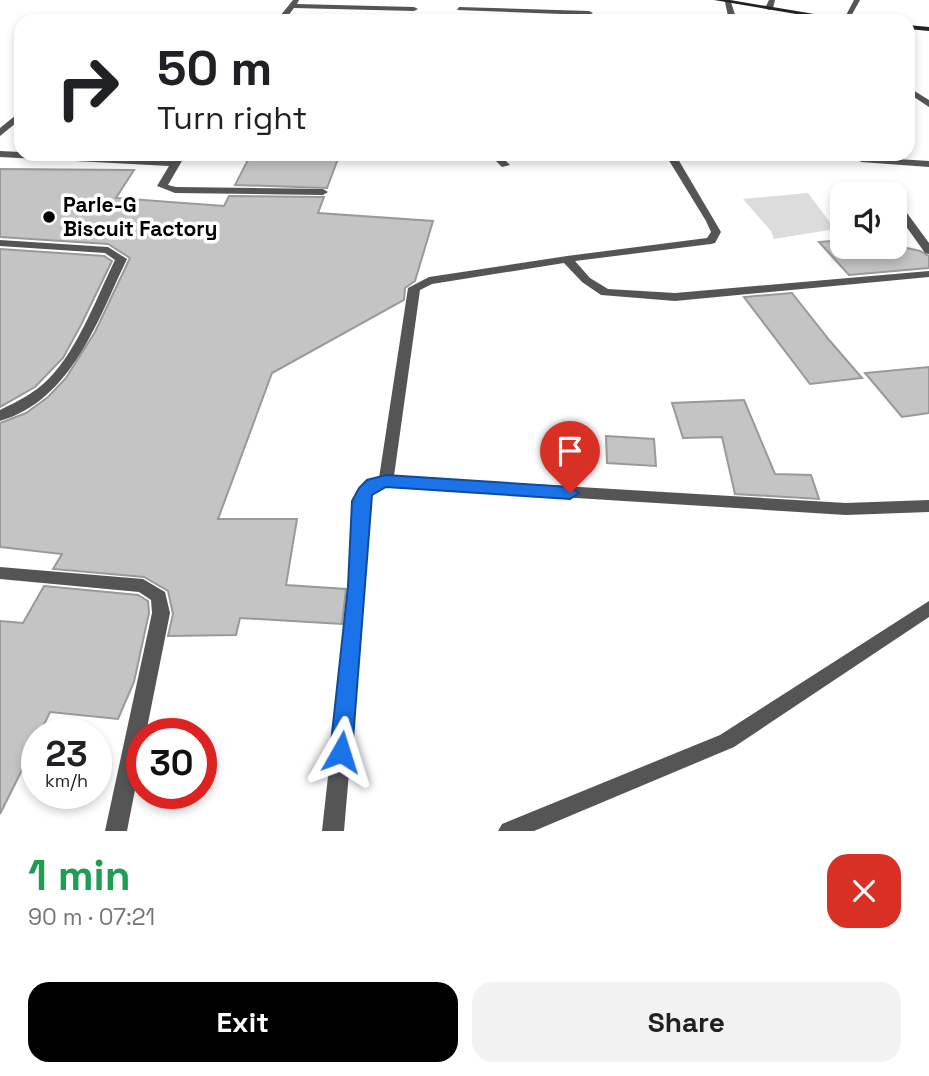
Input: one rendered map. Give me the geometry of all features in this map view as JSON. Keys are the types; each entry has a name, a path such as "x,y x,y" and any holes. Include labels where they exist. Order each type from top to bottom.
{"street":[{"path":"717,0 770,4 820,14"},
{"path":"728,2 731,14"},
{"path":"295,3 414,9"},
{"path":"459,9 540,14"},
{"path":"0,133 14,120"},
{"path":"175,161 162,186 175,190 323,192"},
{"path":"501,161 505,165"},
{"path":"386,481 414,288 429,281 567,259 711,241 716,232 711,221 674,161"},
{"path":"880,161 929,164"},
{"path":"907,221 929,251"},
{"path":"0,243 108,250 121,259 71,355 51,384 0,416"},
{"path":"567,259 586,281 605,292 675,297 929,274"},
{"path":"333,831 357,586 361,501 373,484 386,481 846,509 929,506"},
{"path":"0,573 142,586 159,597 161,613 116,831"},
{"path":"509,831 727,741 929,608"}],"shaded area":[{"path":"808,193 830,222 830,230 774,239 771,231 743,199"}],"building":[{"path":"247,161 337,161 327,188 235,185"},
{"path":"0,169 134,170 116,198 224,206 229,196 324,197 318,213 433,221 415,281 405,288 404,300 272,373 218,519 297,519 286,585 346,589 342,624 240,618 236,635 168,636 173,614 168,591 144,577 53,569 62,554 0,547 0,423 26,413 48,397 66,378 95,332 130,258 108,244 0,237"},
{"path":"830,241 830,254 819,242"},
{"path":"907,248 929,256 929,268 849,275 834,259 907,259"},
{"path":"0,249 104,256 112,261 63,358 35,387 0,407"},
{"path":"792,293 862,378 810,384 744,297"},
{"path":"929,367 929,413 902,417 865,373"},
{"path":"744,400 775,474 811,475 819,499 735,494 722,437 683,438 672,403"},
{"path":"606,436 654,439 656,466 607,463"},
{"path":"44,586 138,595 148,601 149,613 134,682 118,719 50,712 47,718 21,718 21,772 0,814 0,621 23,623"}],"place":[{"name":"Parle-G Biscuit Factory","path":"49,217"}],"route":[{"path":"341,752 357,586 361,501 365,492 373,484 386,481 570,493"}]}
